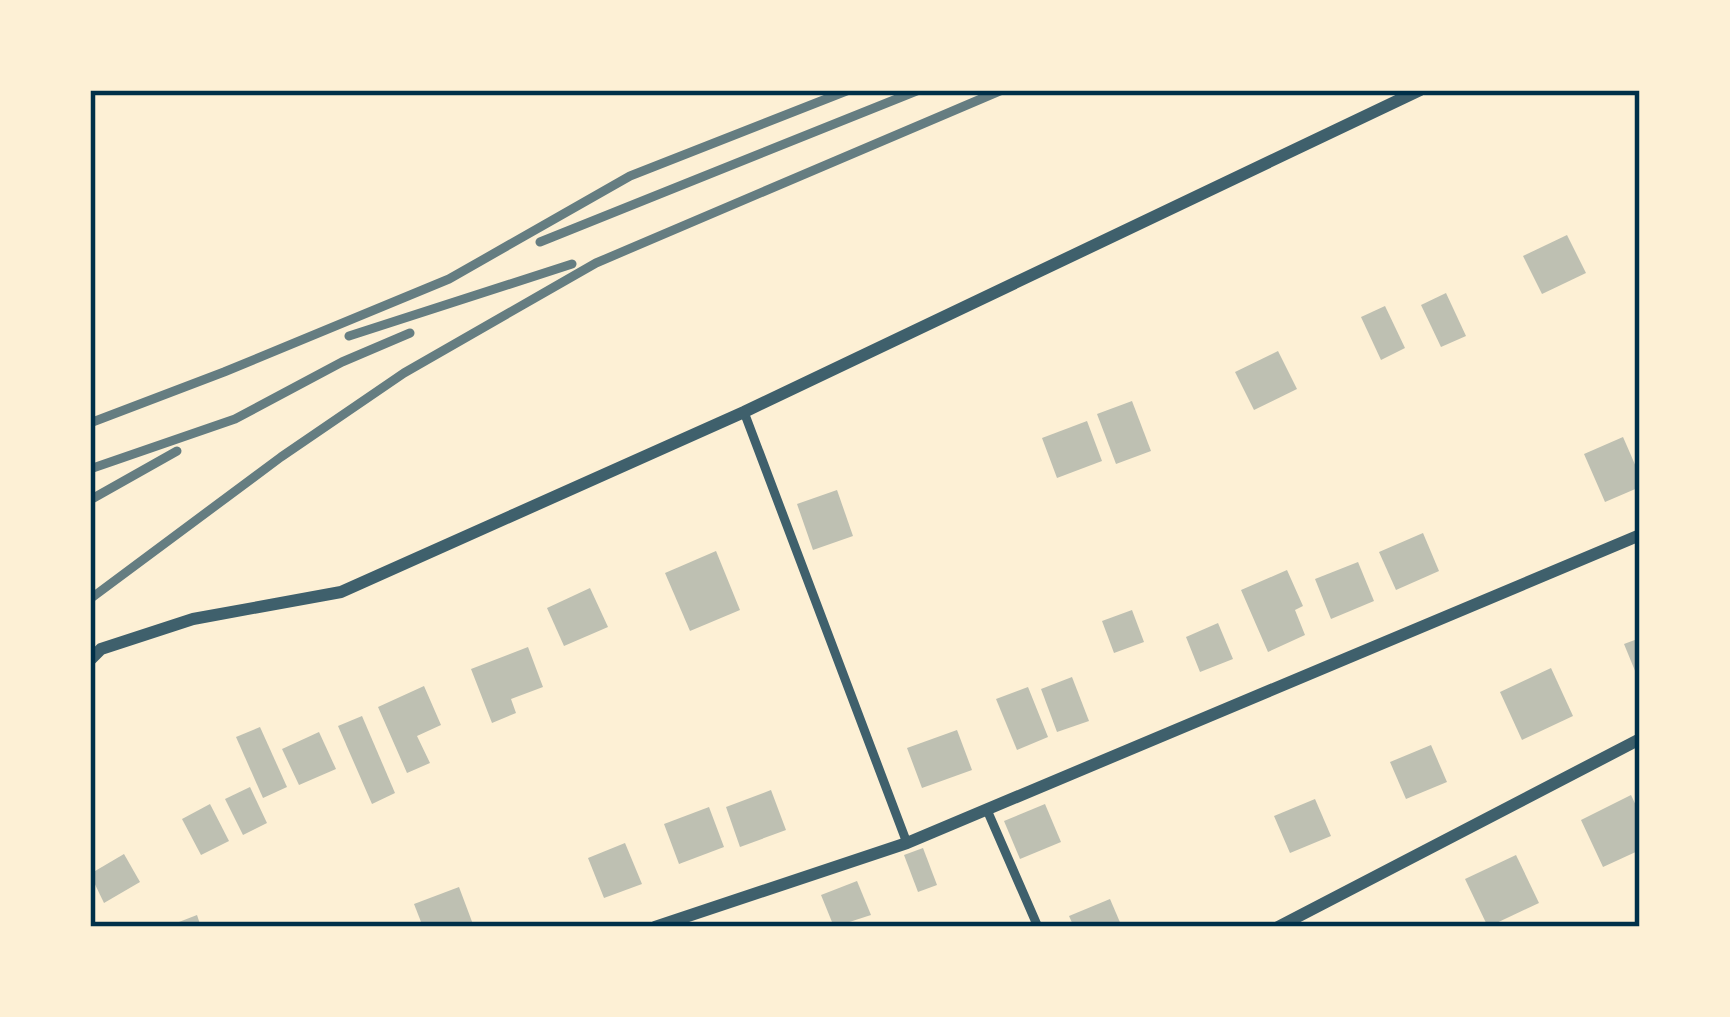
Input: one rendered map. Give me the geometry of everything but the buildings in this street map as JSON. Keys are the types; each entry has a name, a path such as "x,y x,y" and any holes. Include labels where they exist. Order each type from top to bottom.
{"street":[{"path":"90,660 100,649 193,619 340,592 744,412 1420,90"},
{"path":"655,927 907,843 1640,535"},
{"path":"1278,927 1640,739"}],"lane":[{"path":"744,412 907,843"},
{"path":"987,810 1038,927"}],"railway":[{"path":"90,423 449,279 630,176 849,90"},
{"path":"540,242 919,90"},
{"path":"90,599 281,457 404,373 596,263 1002,90"},
{"path":"349,336 572,264"},
{"path":"90,469 235,419 342,362 410,333"},
{"path":"90,500 177,451"}]}
